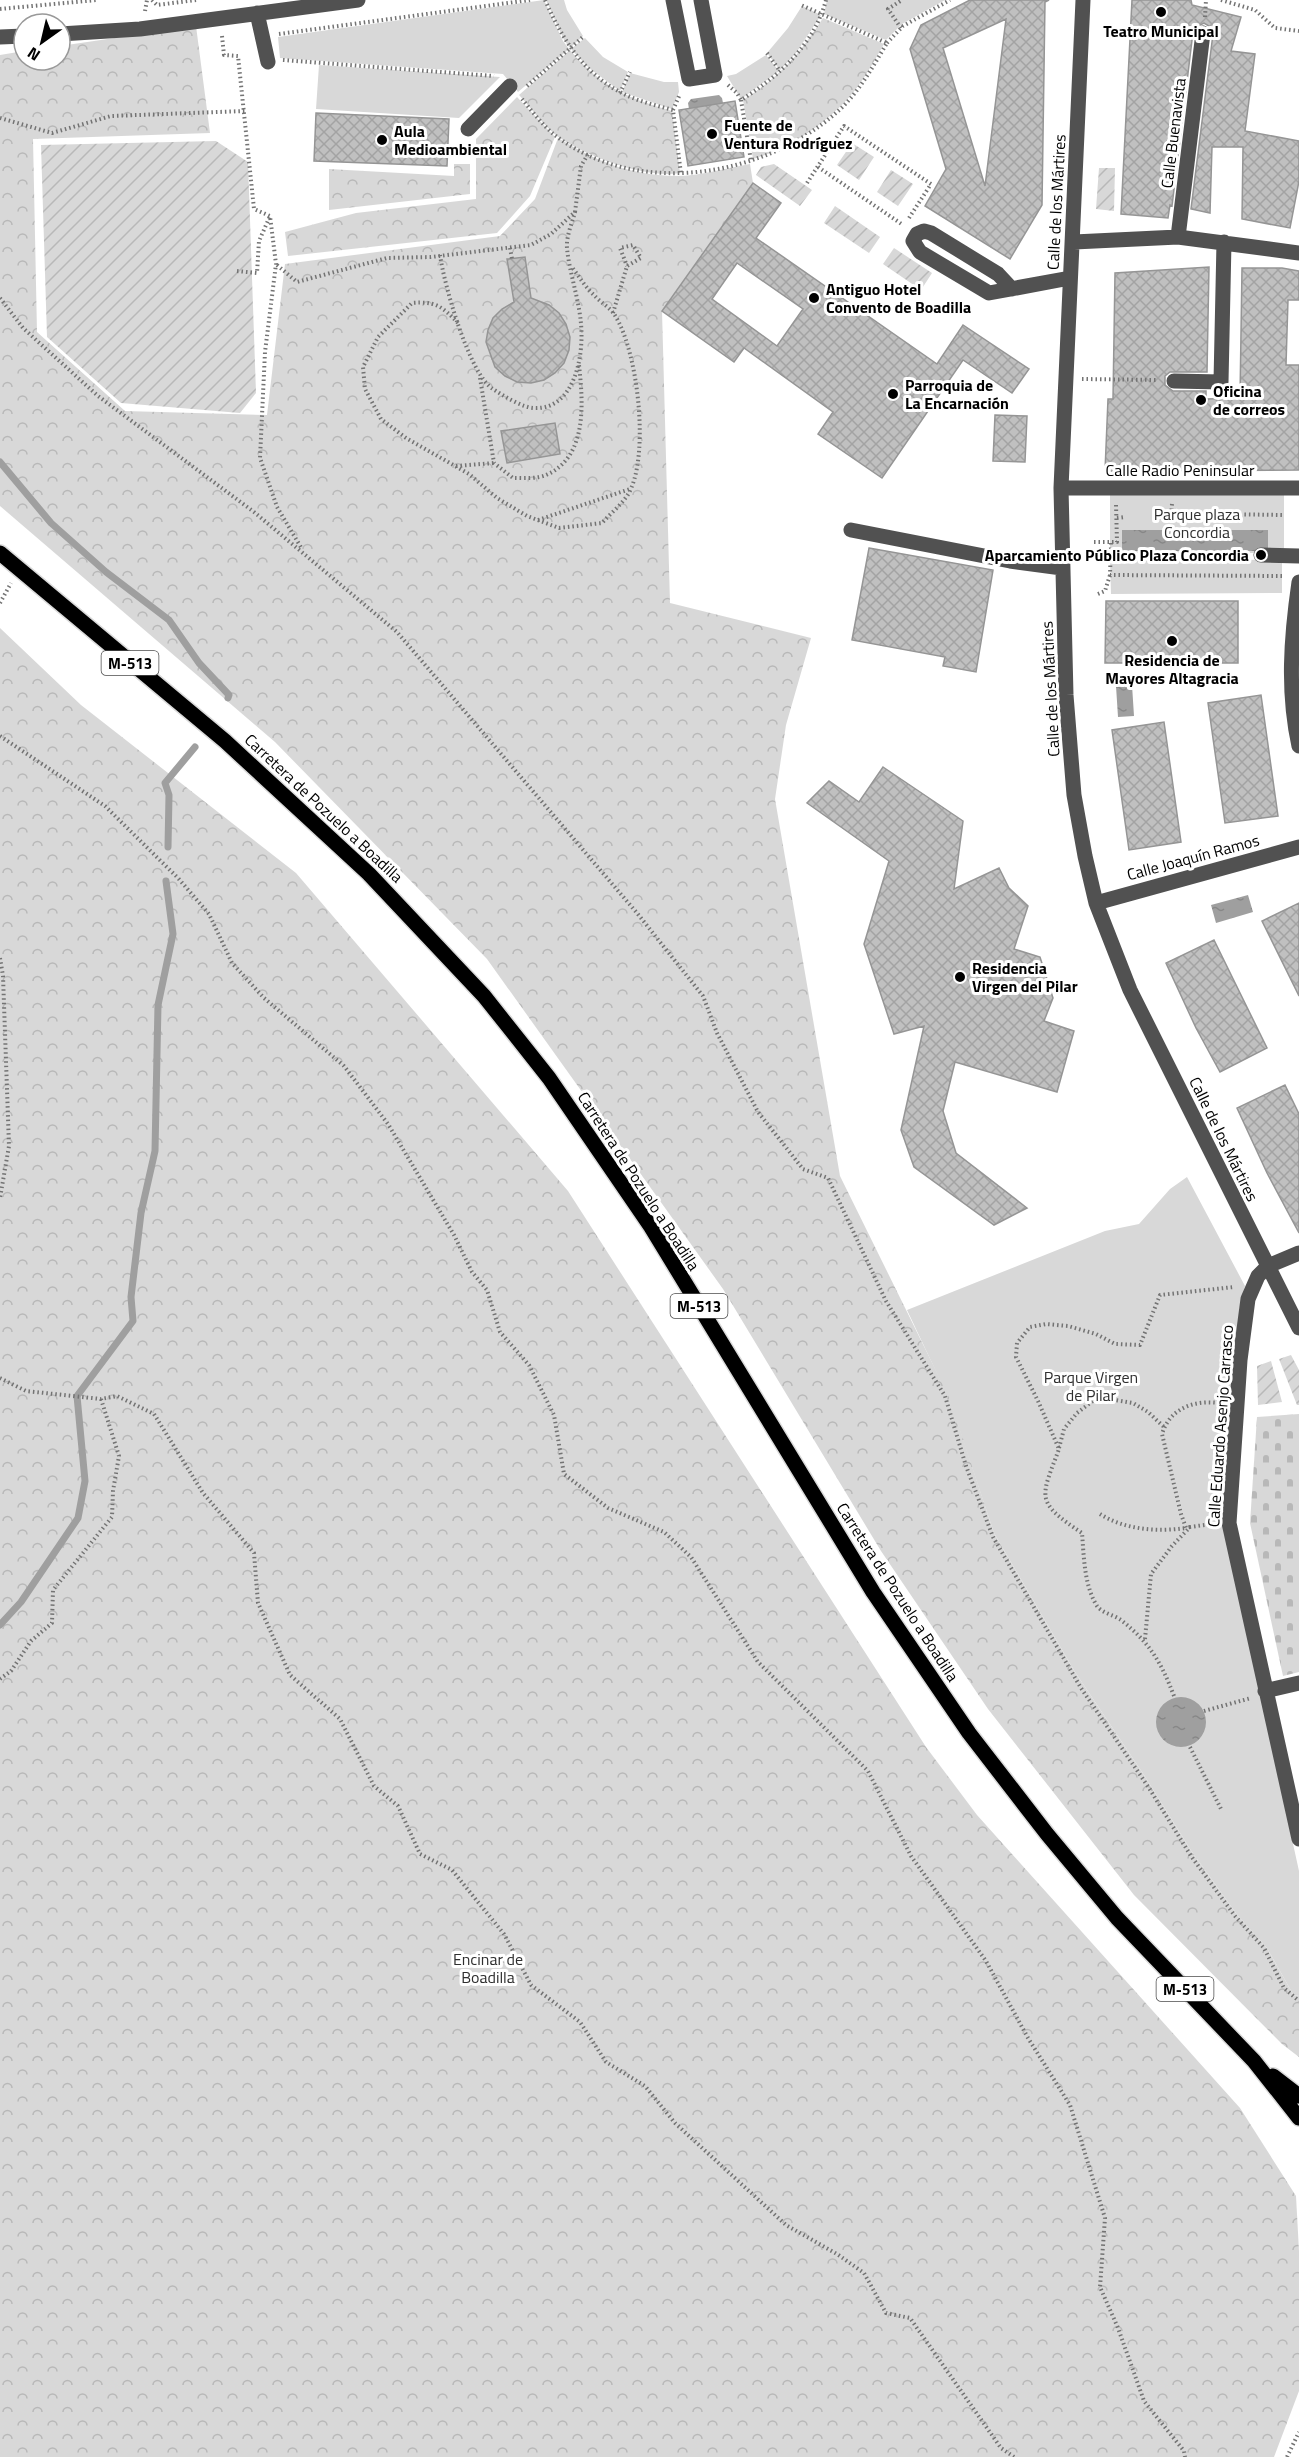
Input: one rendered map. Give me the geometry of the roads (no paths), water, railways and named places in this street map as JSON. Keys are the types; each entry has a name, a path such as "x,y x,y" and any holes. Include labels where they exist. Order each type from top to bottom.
{"main road":[{"name":"Carretera de Pozuelo a Boadilla","path":"0,553 234,749 369,874 484,996 555,1086 651,1227 873,1592 969,1733 1047,1834 1117,1918 1254,2061 1299,2118"},
{"name":"Carretera de Pozuelo a Boadilla","path":"1254,2061 1299,2096"}],"street":[{"path":"72,33 140,29 358,0"},
{"path":"674,0 689,79 715,75 701,0"},
{"name":"Calle de los Mártires","path":"1083,0 1074,242 1070,278 1061,488 1066,695 1074,795 1096,903 1130,990 1299,1328"},
{"path":"257,13 273,61"},
{"name":"Calle Buenavista","path":"1178,237 1203,33"},
{"path":"468,129 514,90"},
{"path":"1012,289 998,274 931,233 924,231 917,234 913,241 920,252 989,293 1012,289 1070,278"},
{"path":"1074,242 1178,237 1299,253"},
{"path":"1174,381 1221,382 1224,242"},
{"name":"Calle Radio Peninsular","path":"1061,488 1299,488"},
{"path":"851,530 1010,561 1062,568"},
{"path":"1261,555 1299,556"},
{"path":"1299,582 1292,629 1291,676 1299,746"},
{"name":"Calle Joaquín Ramos","path":"1096,903 1299,846"},
{"path":"1268,1266 1299,1253"},
{"name":"Calle Eduardo Asenjo Carrasco","path":"1268,1266 1253,1283 1248,1299 1240,1360 1229,1523 1299,1839"},
{"path":"1266,1693 1299,1683"}],"water":[{"path":"719,95 723,103 689,109 688,103 691,99"},
{"path":"1122,530 1268,530 1268,551 1122,551"},
{"path":"1132,685 1134,716 1118,717 1116,686"},
{"path":"1248,895 1253,912 1216,923 1211,905"},
{"path":"1186,1697 1199,1704 1205,1712 1205,1732 1199,1740 1191,1746 1176,1747 1163,1740 1157,1732 1156,1717 1163,1704 1171,1698"}],"waterway":[{"path":"0,462 51,523 106,572 169,620 199,663 229,695 228,698"},
{"path":"168,847 169,795 165,783 195,747"},
{"path":"0,1625 21,1602 78,1518 85,1481 77,1396 133,1321 131,1297 141,1213 155,1151 158,1005 173,934 166,881"}],"place":[{"name":"Teatro Municipal","path":"1161,12"},
{"name":"Fuente de Ventura Rodríguez","path":"712,134"},
{"name":"Aula Medioambiental","path":"382,140"},
{"name":"Antiguo Hotel Convento de Boadilla","path":"814,298"},
{"name":"Parroquia de La Encarnación","path":"893,394"},
{"name":"Oficina de correos","path":"1201,400"},
{"name":"Aparcamiento Público Plaza Concordia","path":"1261,555"},
{"name":"Residencia de Mayores Altagracia","path":"1172,641"},
{"name":"Residencia Virgen del Pilar","path":"960,977"}],"park label":[{"name":"Parque plaza Concordia","path":"1197,523"},
{"name":"Parque Virgen de Pilar","path":"1091,1386"},
{"name":"Encinar de Boadilla","path":"488,1968"}]}
